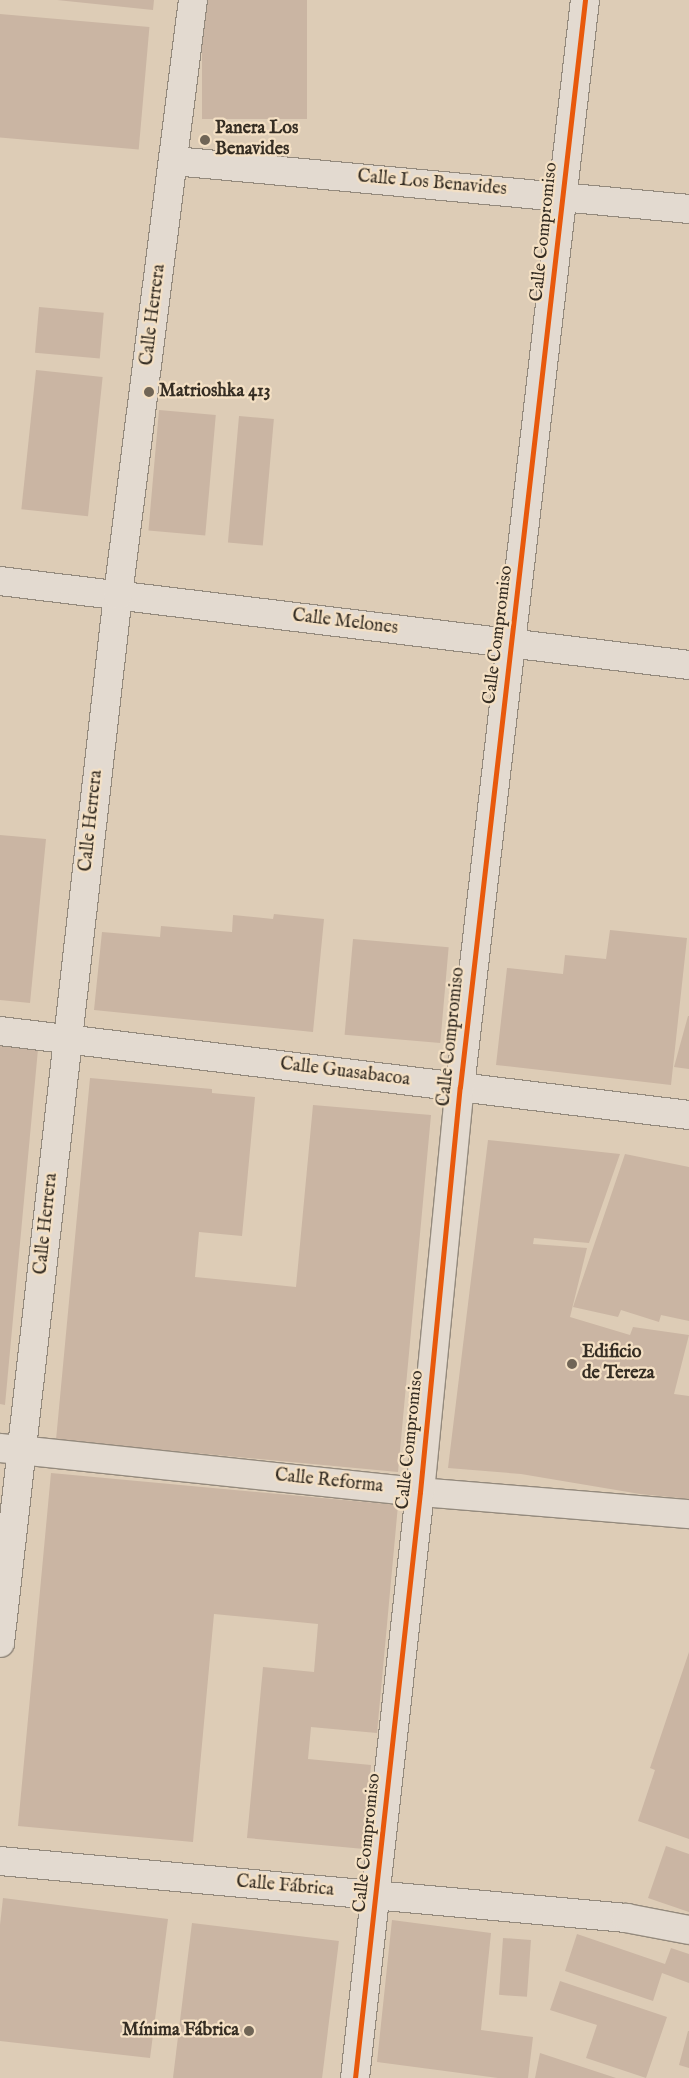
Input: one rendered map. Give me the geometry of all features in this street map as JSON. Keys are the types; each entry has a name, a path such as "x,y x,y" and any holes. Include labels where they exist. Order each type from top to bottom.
{"street":[{"name":"Calle Herrera","path":"0,1643 11,1449 68,1039 118,596 193,0"},
{"name":"Calle Compromiso","path":"355,2078 420,1492 460,1087 584,0"},
{"name":"Calle Los Benavides","path":"174,161 689,208"},
{"name":"Calle Melones","path":"0,581 689,665"},
{"name":"Calle Guasabacoa","path":"0,1031 689,1115"},
{"name":"Calle Reforma","path":"11,1449 420,1492 689,1514"},
{"name":"Calle Fábrica","path":"0,1861 626,1918 689,1930"}],"building":[{"path":"57,0 154,0 153,10"},
{"path":"202,0 307,0 307,119 202,119"},
{"path":"0,14 149,27 139,150 0,137"},
{"path":"39,307 104,313 100,358 35,353"},
{"path":"36,370 103,377 88,516 21,509"},
{"path":"159,410 216,415 205,536 148,531"},
{"path":"239,416 274,419 263,546 228,543"},
{"path":"0,835 46,839 30,1003 0,1000"},
{"path":"274,914 324,919 313,1032 94,1010 102,932 160,937 161,926 232,932 233,915 273,919"},
{"path":"610,930 687,938 671,1085 496,1065 507,968 563,974 565,955 606,959"},
{"path":"353,939 449,947 440,1043 345,1035"},
{"path":"689,1016 689,1069 674,1067"},
{"path":"0,1046 38,1049 5,1405 0,1404"},
{"path":"90,1078 212,1089 212,1093 255,1097 242,1236 199,1232 195,1277 296,1287 313,1105 431,1115 398,1472 56,1440"},
{"path":"488,1140 620,1154 589,1243 534,1238 533,1244 587,1248 570,1317 630,1335 633,1327 689,1335 674,1394 689,1396 689,1499 640,1494 521,1474 448,1468"},
{"path":"625,1154 689,1167 689,1321 661,1315 659,1322 621,1310 618,1317 573,1307"},
{"path":"51,1473 398,1505 377,1733 311,1727 308,1759 371,1765 364,1849 247,1838 263,1667 314,1672 318,1624 214,1614 193,1842 18,1826"},
{"path":"689,1652 689,1839 638,1821 655,1770 650,1768"},
{"path":"666,1846 689,1854 689,1912 648,1898"},
{"path":"3,1898 168,1919 150,2058 0,2041 0,1925"},
{"path":"392,1920 491,1933 481,2030 533,2037 528,2078 498,2078 377,2062"},
{"path":"192,1923 339,1941 322,2078 173,2078"},
{"path":"577,1934 665,1964 671,1948 689,1954 689,1983 662,1973 653,2001 565,1971"},
{"path":"503,1938 531,1940 527,1997 499,1995"},
{"path":"560,1981 667,2017 646,2078 586,2058 597,2025 550,2010"},
{"path":"689,2031 689,2068 679,2065"},
{"path":"540,2053 616,2078 535,2078"}],"cycle path":[{"path":"355,2078 420,1492 460,1087 585,0"}],"place":[{"name":"Panera Los Benavides","path":"205,140"},
{"name":"Matrioshka 413","path":"149,392"},
{"name":"Edificio de Tereza","path":"572,1364"},
{"name":"Mínima Fábrica","path":"249,2031"}]}
